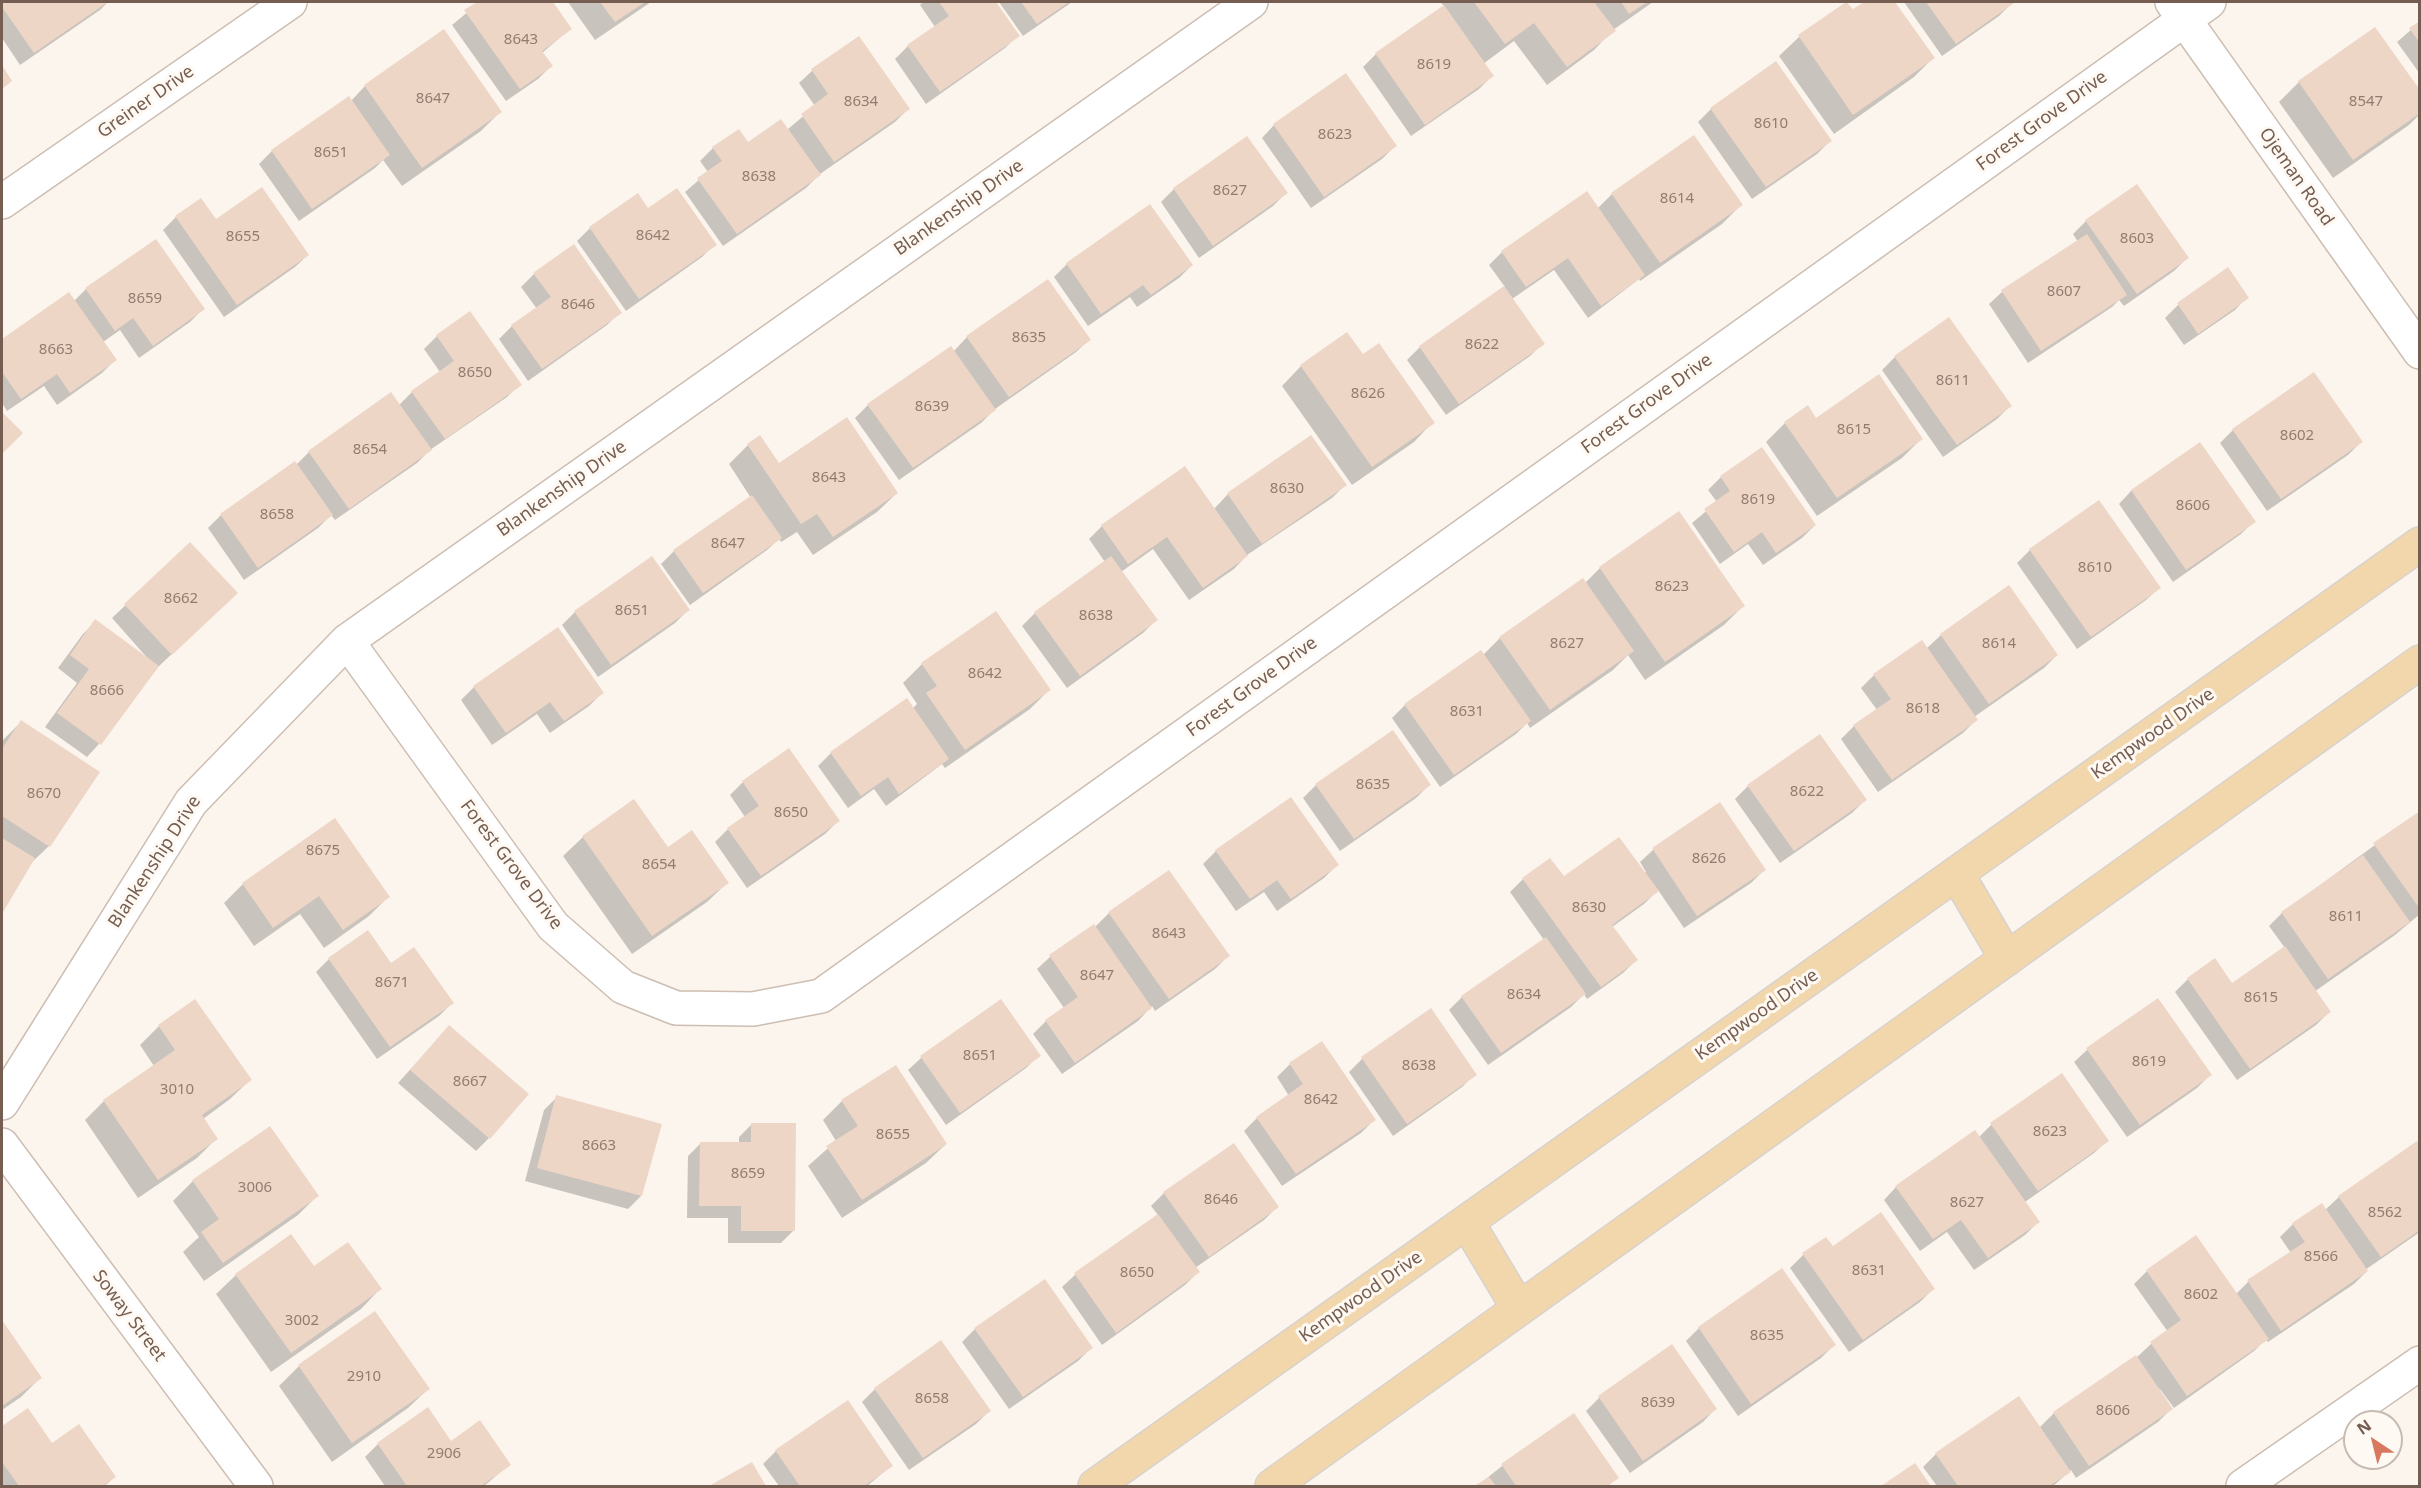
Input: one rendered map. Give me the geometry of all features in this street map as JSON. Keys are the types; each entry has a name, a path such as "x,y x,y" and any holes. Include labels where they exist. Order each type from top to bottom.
{"main road":[{"name":"Kempwood Drive","path":"1095,1486 2420,544"},
{"path":"1272,1486 2420,662"},
{"path":"1957,874 2007,959"},
{"path":"1467,1222 1519,1309"}],"street":[{"name":"Greiner Drive","path":"2,202 290,2"},
{"name":"Blankenship Drive","path":"2,1103 191,801 346,641 1251,2"},
{"name":"Forest Grove Drive","path":"346,641 554,926 623,987 676,1008 753,1009 822,996 2189,7"},
{"name":"Ojeman Road","path":"2189,7 2420,352"},
{"name":"Soway Street","path":"2,1144 256,1486"},
{"path":"2243,1486 2420,1363"}],"building":[{"path":"2,2 108,2 34,53 2,7"},
{"path":"477,2 553,2 572,29 542,51 553,66 520,89 464,10"},
{"path":"600,2 645,2 615,22"},
{"path":"939,2 996,2 1020,36 940,92 907,45 949,16"},
{"path":"1021,2 1069,2 1037,24"},
{"path":"1474,2 1594,2 1616,31 1567,67 1534,23 1505,44"},
{"path":"1621,2 1647,2 1629,14"},
{"path":"1846,2 1853,9 1864,2 1895,2 1935,58 1853,115 1798,35"},
{"path":"1926,2 2013,2 2014,3 1956,44"},
{"path":"1444,5 1494,76 1425,125 1375,53"},
{"path":"2420,21 2420,43 2409,28"},
{"path":"2375,27 2420,90 2420,113 2353,160 2298,81"},
{"path":"444,29 502,112 422,168 364,85"},
{"path":"859,36 910,109 834,162 801,114 828,94 811,69"},
{"path":"1776,61 1832,141 1766,187 1710,108"},
{"path":"2,65 12,81 2,89"},
{"path":"1346,73 1397,146 1324,197 1273,124"},
{"path":"349,96 390,155 312,209 271,150"},
{"path":"781,119 821,175 737,234 697,178 722,161 712,147 739,129 748,142"},
{"path":"1694,135 1743,205 1660,263 1611,193"},
{"path":"1247,136 1288,193 1213,246 1173,188"},
{"path":"2137,184 2189,258 2137,294 2085,220"},
{"path":"262,187 309,255 237,305 175,216 201,198 216,219"},
{"path":"677,188 717,245 639,299 589,227 638,193 648,208"},
{"path":"1587,191 1645,275 1601,306 1568,258 1526,287 1501,251"},
{"path":"1150,204 1193,265 1151,295 1143,285 1101,314 1066,263"},
{"path":"2087,234 2127,295 2041,351 2001,290"},
{"path":"156,239 205,309 153,346 133,318 115,331 85,288"},
{"path":"574,244 622,313 542,369 511,325 551,297 533,273"},
{"path":"2228,267 2249,298 2198,334 2177,303"},
{"path":"1048,279 1091,340 1009,397 966,336"},
{"path":"1504,286 1545,344 1459,404 1419,346"},
{"path":"69,292 117,360 70,393 57,374 21,399 2,372 2,339"},
{"path":"470,311 522,385 445,439 411,391 454,361 436,335"},
{"path":"1949,317 2012,406 1957,445 1894,356"},
{"path":"1347,332 1363,354 1379,343 1435,423 1372,467 1300,365"},
{"path":"951,346 996,410 913,468 867,404"},
{"path":"2314,372 2363,442 2281,499 2232,429"},
{"path":"1879,374 1923,439 1837,498 1784,422 1808,405 1816,418"},
{"path":"391,392 432,450 349,509 308,451"},
{"path":"2,412 23,433 2,454"},
{"path":"847,417 898,493 833,537 817,514 801,524 747,444 760,435 779,463"},
{"path":"1311,435 1347,485 1262,544 1227,493"},
{"path":"2200,442 2256,522 2186,570 2131,490"},
{"path":"1762,447 1816,525 1776,553 1762,532 1734,552 1704,509 1730,491 1720,476"},
{"path":"295,461 333,515 258,568 220,514"},
{"path":"1185,466 1248,556 1203,588 1167,537 1128,564 1101,525"},
{"path":"752,495 782,538 703,593 673,550"},
{"path":"2099,500 2161,588 2091,637 2029,549"},
{"path":"1679,511 1745,606 1665,662 1599,567"},
{"path":"190,542 238,593 172,655 124,604"},
{"path":"652,556 690,610 611,665 574,611"},
{"path":"1111,556 1158,620 1080,676 1034,612"},
{"path":"1583,578 1634,651 1550,710 1499,637"},
{"path":"2009,585 2058,655 1989,704 1940,634"},
{"path":"996,611 1051,690 965,750 926,693 937,686 921,663"},
{"path":"95,619 159,666 101,745 57,713 89,669 70,655"},
{"path":"558,627 604,693 564,721 550,702 506,733 473,686"},
{"path":"1922,640 1978,720 1892,780 1853,725 1891,699 1873,674"},
{"path":"1481,650 1531,721 1454,775 1404,704"},
{"path":"907,698 949,759 899,794 888,777 861,796 830,752"},
{"path":"21,720 100,772 50,847 2,816 2,749"},
{"path":"1393,730 1431,785 1354,839 1315,784"},
{"path":"1820,734 1867,800 1794,851 1747,785"},
{"path":"789,748 840,821 761,876 727,828 759,806 742,781"},
{"path":"1291,797 1339,865 1291,899 1277,880 1250,899 1215,850"},
{"path":"634,799 668,847 692,830 729,883 652,936 582,836"},
{"path":"1720,802 1766,870 1697,916 1652,848"},
{"path":"2420,811 2420,909 2373,843"},
{"path":"335,818 390,897 343,930 319,896 273,928 242,883"},
{"path":"1619,837 1659,891 1612,925 1638,960 1601,987 1522,878 1550,858 1564,876"},
{"path":"2,838 35,858 2,914"},
{"path":"2363,855 2410,922 2328,979 2281,912"},
{"path":"1169,870 1230,956 1169,999 1108,912"},
{"path":"1094,924 1152,1008 1075,1063 1045,1020 1078,997 1049,955"},
{"path":"368,930 391,963 414,947 454,1003 390,1047 328,958"},
{"path":"1546,937 1586,994 1501,1053 1461,996"},
{"path":"2285,946 2331,1012 2250,1069 2187,978 2215,958 2232,983"},
{"path":"2158,998 2212,1075 2140,1125 2086,1048"},
{"path":"195,999 252,1080 202,1115 218,1139 158,1180 103,1100 175,1050 158,1025"},
{"path":"1001,999 1041,1056 960,1113 920,1056"},
{"path":"1431,1008 1477,1075 1407,1124 1361,1057"},
{"path":"449,1025 529,1094 490,1139 410,1070"},
{"path":"1322,1041 1376,1120 1296,1174 1256,1117 1303,1084 1289,1063"},
{"path":"896,1065 947,1144 862,1200 826,1146 858,1126 841,1100"},
{"path":"2062,1073 2109,1141 2038,1191 1990,1123"},
{"path":"556,1095 662,1124 642,1196 537,1168"},
{"path":"751,1123 796,1123 795,1231 741,1231 741,1206 699,1206 700,1142 751,1142"},
{"path":"270,1126 319,1196 223,1263 201,1232 219,1219 192,1180"},
{"path":"1975,1130 2040,1222 1988,1258 1961,1220 1933,1239 1895,1186"},
{"path":"2417,1141 2420,1144 2420,1230 2381,1257 2338,1196"},
{"path":"1234,1143 1279,1207 1209,1257 1163,1192"},
{"path":"2322,1203 2368,1271 2281,1331 2247,1280 2305,1242 2292,1223"},
{"path":"1881,1212 1935,1289 1863,1340 1802,1253 1826,1237 1833,1246"},
{"path":"1158,1214 1200,1272 1116,1333 1074,1273"},
{"path":"291,1234 314,1266 348,1242 382,1289 291,1353 235,1274"},
{"path":"2196,1235 2269,1339 2187,1396 2150,1342 2181,1320 2146,1270"},
{"path":"1782,1268 1836,1345 1751,1404 1698,1327"},
{"path":"1045,1279 1093,1348 1023,1397 974,1328"},
{"path":"375,1311 430,1389 352,1443 298,1365"},
{"path":"2,1320 42,1378 2,1406"},
{"path":"941,1340 991,1411 923,1458 874,1388"},
{"path":"1672,1344 1717,1409 1643,1461 1598,1396"},
{"path":"2136,1355 2173,1409 2089,1466 2053,1412"},
{"path":"2019,1396 2071,1472 2049,1486 1958,1486 1935,1453"},
{"path":"848,1400 893,1466 864,1486 800,1486 775,1450"},
{"path":"428,1407 451,1441 480,1420 511,1465 481,1486 407,1486 377,1443"},
{"path":"28,1408 52,1443 79,1424 116,1477 103,1486 19,1486 2,1462 2,1426"},
{"path":"1574,1413 1619,1478 1607,1486 1516,1486 1501,1464"},
{"path":"752,1462 766,1486 709,1486"},
{"path":"1915,1463 1931,1486 1881,1486"},
{"path":"1489,1477 1496,1486 1474,1486"}]}
